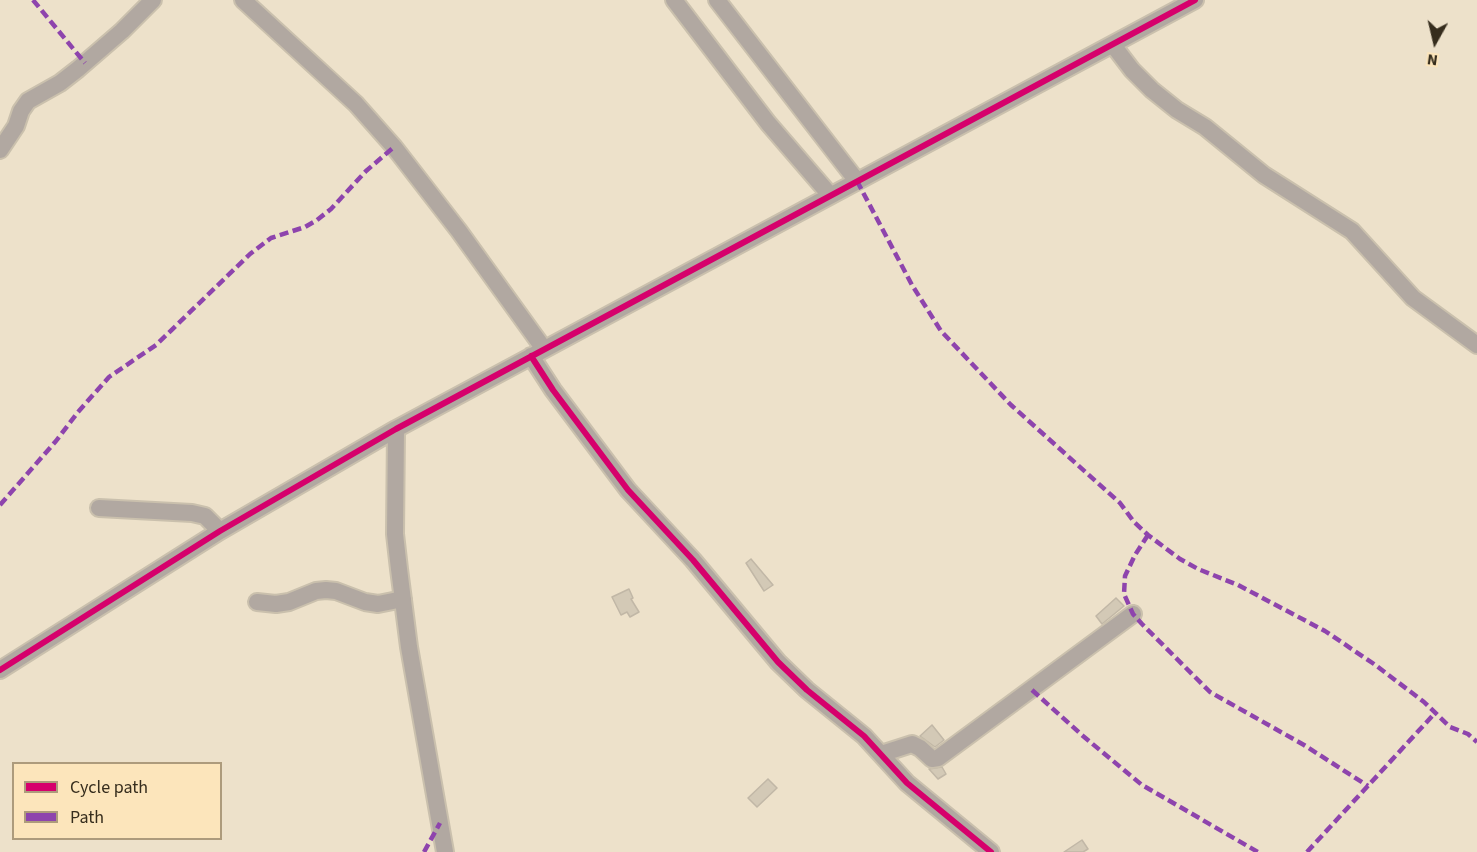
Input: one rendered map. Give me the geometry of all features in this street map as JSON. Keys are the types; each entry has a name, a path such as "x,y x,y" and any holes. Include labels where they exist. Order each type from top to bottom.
{"street":[{"path":"0,150 16,126 21,111 28,101 60,83 98,53 153,0"},
{"path":"243,0 356,104 394,147 466,239 538,353 553,390 628,490 693,560 778,662 807,690 864,736 907,783 991,852"},
{"path":"674,0 768,123 830,195"},
{"path":"717,0 857,181"},
{"path":"0,670 220,531 396,429 1195,0"},
{"path":"1113,45 1132,70 1152,90 1205,127 1264,175 1352,231 1413,298 1477,345"},
{"path":"396,429 395,534 409,647 445,852"},
{"path":"99,508 192,513 205,516 220,531"},
{"path":"257,602 276,604 289,602 316,591 326,590 372,603 390,603 403,599"},
{"path":"880,754 912,744 932,759 938,758 1133,614"}],"building":[{"path":"751,559 773,585 764,591 746,563"},
{"path":"629,589 633,598 631,599 639,612 630,617 627,612 621,615 612,597"},
{"path":"1116,598 1124,606 1102,624 1096,616"},
{"path":"932,725 944,740 935,747 920,736"},
{"path":"942,767 946,774 938,779 929,769"},
{"path":"768,779 777,788 757,807 748,798"},
{"path":"1082,840 1088,849 1083,852 1064,852"}],"marked path":[{"path":"33,0 85,63"},
{"path":"0,505 109,377 156,345 250,254 271,238 305,227 331,209 366,171 394,147"},
{"path":"857,181 912,285 941,331 1011,405 1120,503 1134,522 1148,535 1180,559 1198,569 1238,585 1325,631 1424,702 1450,727 1468,734 1477,742"},
{"path":"1148,535 1125,576 1124,594 1133,614 1210,692 1304,745 1368,786"},
{"path":"1032,690 1142,785 1258,852"},
{"path":"1307,852 1435,713"},
{"path":"424,852 440,823"}],"cycle path":[{"path":"0,670 220,531 396,429 1195,0"},
{"path":"531,356 553,390 628,490 693,560 778,662 807,690 864,736 907,783 991,852"}]}
